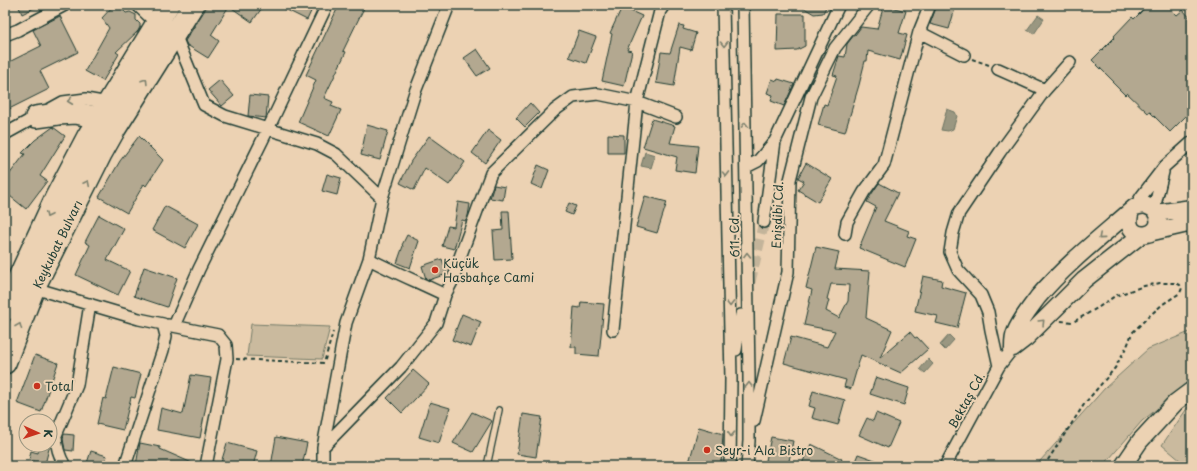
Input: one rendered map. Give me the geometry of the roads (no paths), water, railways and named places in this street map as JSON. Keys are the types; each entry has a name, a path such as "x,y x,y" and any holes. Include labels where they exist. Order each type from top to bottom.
{"highway":[{"name":"Keykubat Bulvarı","path":"5,362 34,288 101,154 119,86 168,5"},
{"name":"Keykubat Bulvarı","path":"5,310 56,197 111,116 175,34 193,5"},
{"path":"36,117 76,113 111,116"}],"street":[{"path":"5,35 18,30 65,5"},
{"path":"137,5 157,24"},
{"path":"125,466 169,325 199,269 327,5"},
{"path":"323,466 323,447 346,323 369,259 382,198 415,92 449,5"},
{"path":"613,330 638,102 660,12 664,5"},
{"name":"611. Cd.","path":"723,5 731,379 730,466"},
{"name":"611. Cd.","path":"743,5 749,441 747,466"},
{"path":"746,167 758,161 775,141 839,5"},
{"name":"Enişdibi Cd.","path":"749,441 788,272 790,180 811,97 835,48 869,5"},
{"path":"844,234 847,222 864,192 884,165 919,32 930,5"},
{"path":"919,32 964,55"},
{"path":"175,34 204,105 225,116 317,144 336,154 382,198"},
{"path":"999,366 988,312 981,294 958,270 950,252 953,233 959,213 1000,152 1045,90 1070,62"},
{"path":"998,69 1045,90"},
{"path":"323,447 405,362 436,323 445,295 454,278 460,257 491,173 555,110 573,97 598,94 638,102 676,117"},
{"path":"5,134 36,117"},
{"path":"764,222 775,141"},
{"path":"1192,142 1164,167 1133,209 1129,221 1132,231 1136,234 1147,234 1192,223"},
{"path":"1155,211 1164,167"},
{"path":"1145,205 1155,211 1159,222 1157,227 1084,280 1026,338 1012,348 1015,334 1020,322 1032,304 1050,284 1088,248 1133,209 1145,205"},
{"path":"1155,211 1192,208"},
{"path":"369,259 445,295"},
{"path":"34,288 139,319 218,335 226,345 227,359 206,466"},
{"path":"65,466 56,444 56,435 77,385 90,304"},
{"path":"731,379 741,315"},
{"name":"Bektaş Cd.","path":"945,466 999,366 1012,348"},
{"path":"1123,466 1140,441 1176,402 1192,390"}],"lane":[{"path":"487,466 499,410"}],"tunnel":[{"path":"750,282 764,222"}],"place":[{"name":"Küçük Hasbahçe Cami","path":"435,270"},
{"name":"Total","path":"37,386"},
{"name":"Seyr-i Ala Bistro","path":"707,450"}]}
